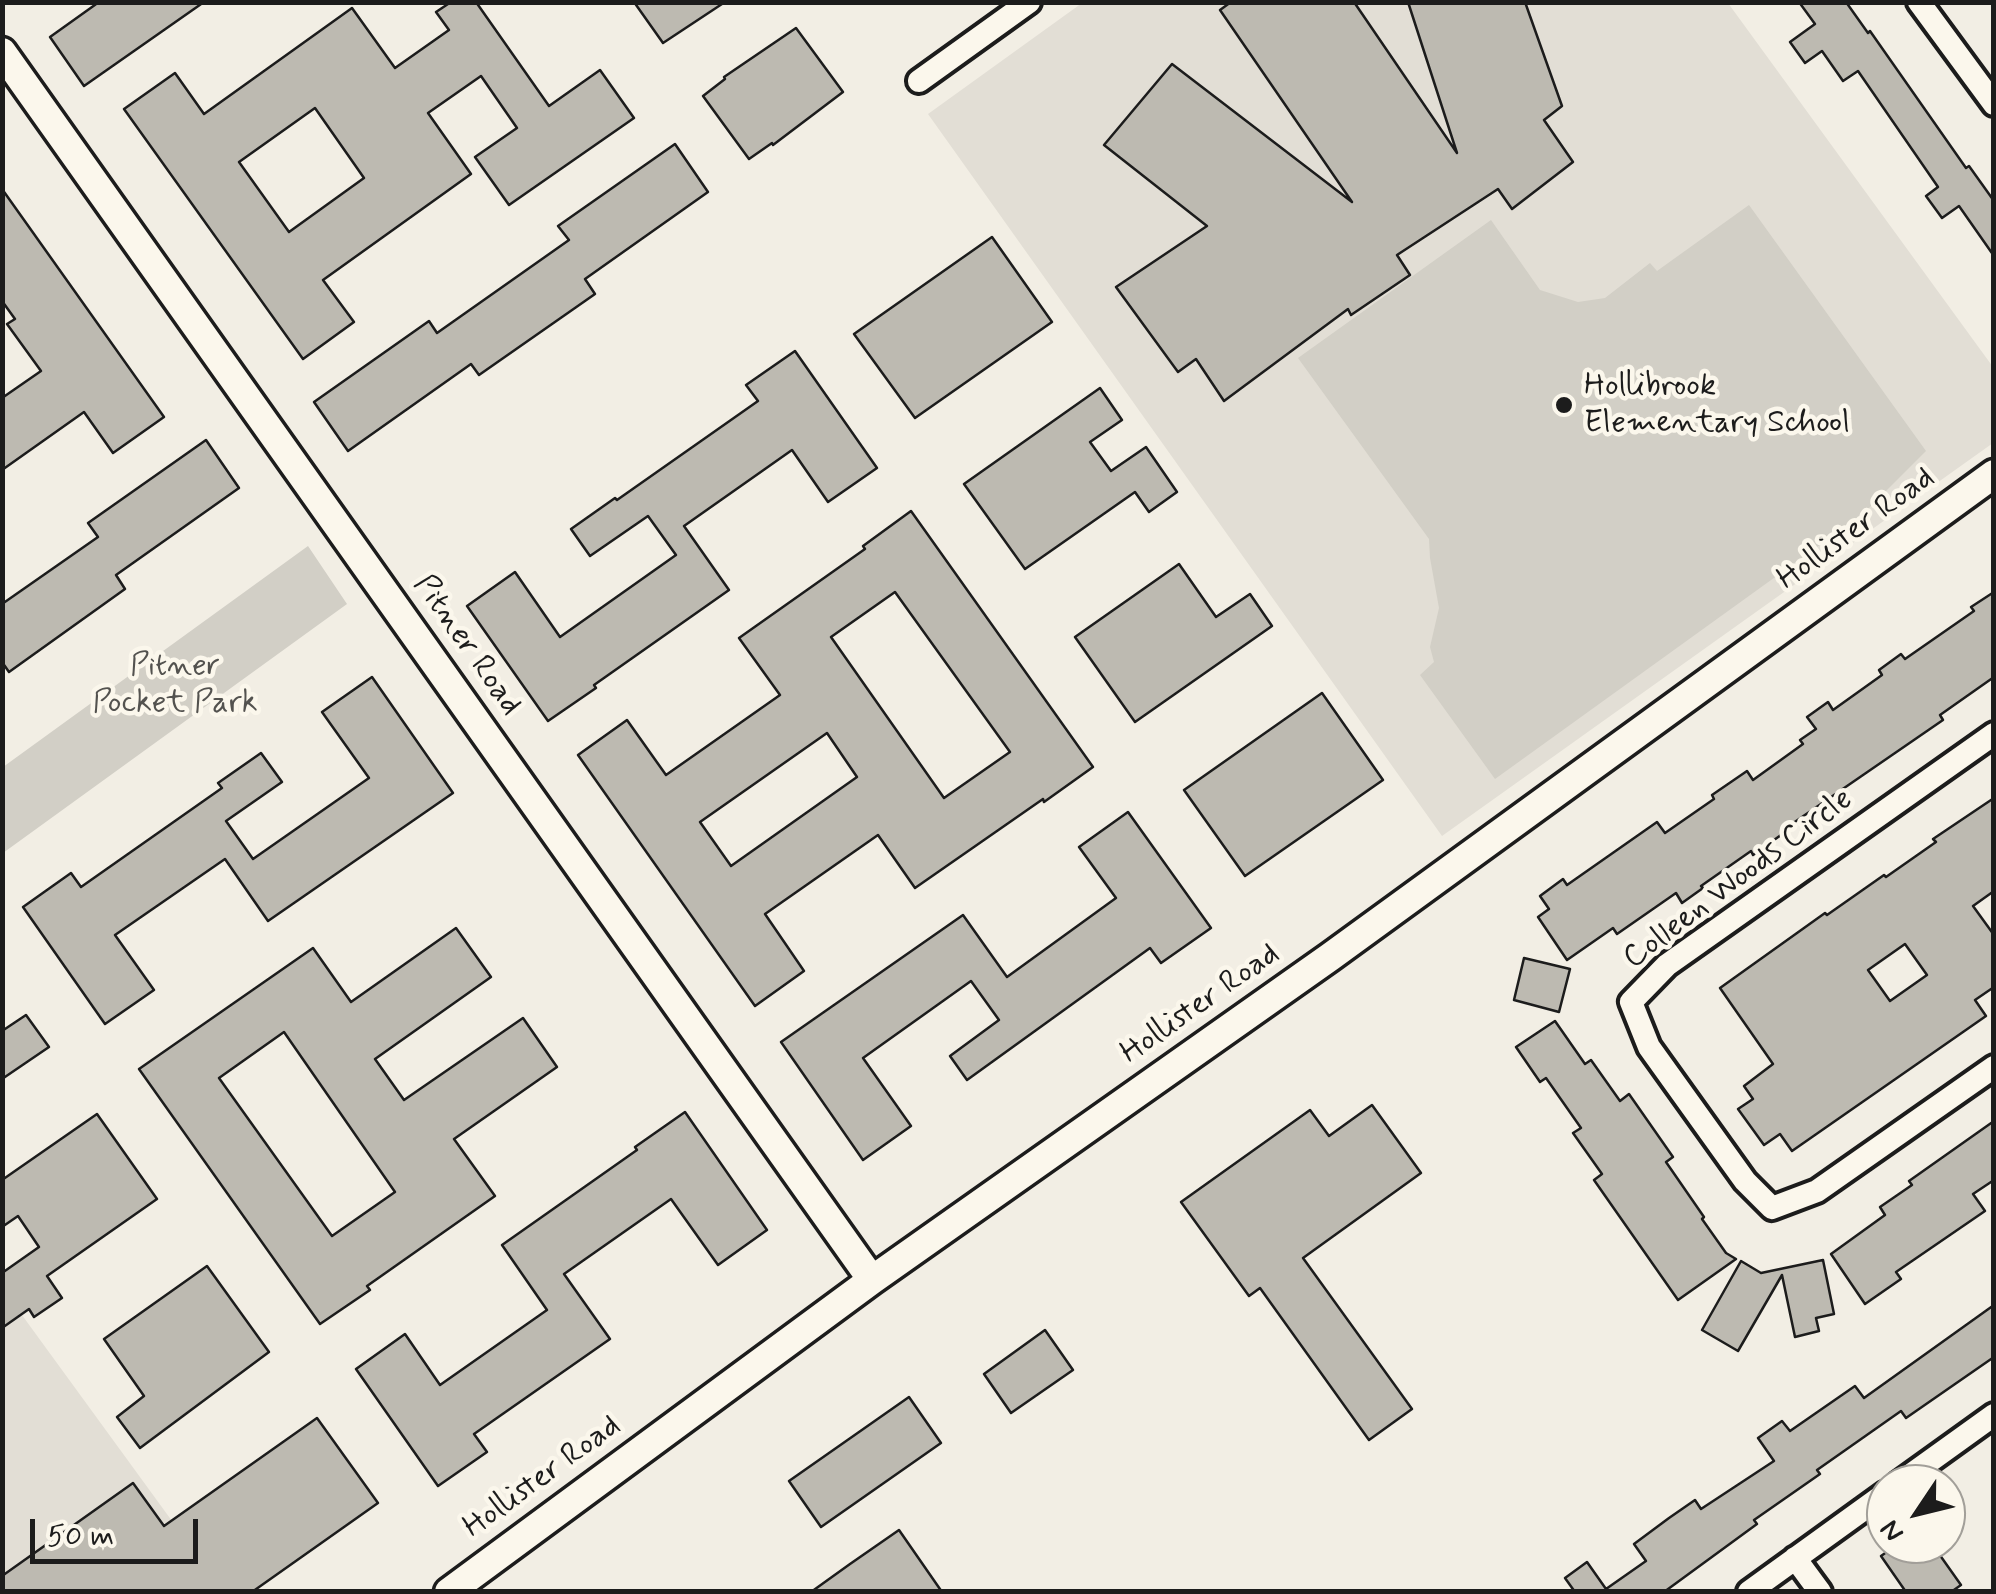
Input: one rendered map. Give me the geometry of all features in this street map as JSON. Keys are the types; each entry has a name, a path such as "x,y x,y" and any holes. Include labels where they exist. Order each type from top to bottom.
{"street":[{"path":"920,82 1029,2"},
{"path":"1919,2 1991,94"},
{"name":"Pitner Road","path":"2,52 872,1280"},
{"name":"Hollister Road","path":"449,1592 872,1280 1330,957 1994,474"},
{"name":"Colleen Woods Circle","path":"1994,734 1667,965 1631,1002 1649,1048 1745,1181 1772,1208 1817,1191 1994,1067"},
{"path":"1926,1464 1994,1415"},
{"path":"1749,1592 1866,1507"},
{"path":"1796,1558 1820,1592"}],"shaded area":[{"name":"Hollibrook Elementary School","path":"1082,3 1728,3 1993,367 1993,443 1442,836 928,114"},
{"path":"3,1289 223,1591 3,1591"}],"green space":[{"path":"1749,205 1926,451 1864,513 1495,779 1420,675 1434,662 1430,647 1439,608 1429,539 1298,358 1491,220 1540,290 1578,302 1605,298 1650,263 1657,271"},
{"name":"Pitner Pocket Park","path":"308,546 347,604 3,853 3,767"}],"building":[{"path":"99,2 204,2 84,86 50,37"},
{"path":"451,2 476,2 549,106 600,70 634,118 509,205 475,157 517,128 481,76 428,113 471,174 323,280 354,322 303,359 124,109 175,73 204,114 352,8 395,68 449,30 436,12","holes":["315,108 364,178 289,232 239,162"]},
{"path":"634,2 725,2 663,43"},
{"path":"1231,2 1354,2 1457,153 1408,2 1525,2 1562,106 1544,120 1573,162 1512,209 1498,189 1397,255 1410,275 1351,315 1348,309 1224,401 1196,359 1178,372 1116,287 1207,226 1104,145 1172,64 1352,202 1220,10"},
{"path":"1799,2 1846,2 1870,31 1966,168 1969,166 1994,201 1994,256 1959,206 1942,218 1926,196 1938,187 1858,71 1843,81 1822,51 1805,63 1790,42 1815,24"},
{"path":"796,28 843,92 749,159 703,96"},
{"path":"675,144 708,192 585,279 595,294 479,375 471,364 348,451 314,402 429,321 437,333 569,240 558,226"},
{"path":"2,189 164,417 113,453 84,412 2,470 2,398 41,371 7,324 15,319 2,301"},
{"path":"992,237 1052,322 915,418 854,334"},
{"path":"795,351 877,468 828,502 792,450 684,526 729,590 548,721 467,606 515,572 560,637 676,555 648,516 590,556 571,529 758,401 746,385"},
{"path":"1100,388 1122,420 1090,442 1111,471 1146,447 1177,492 1149,512 1135,492 1025,569 964,484"},
{"path":"206,440 239,488 116,575 125,589 9,672 2,662 2,604 98,537 88,523"},
{"path":"911,511 1093,767 915,888 878,835 765,914 804,971 755,1006 578,755 627,720 666,775 780,695 739,638 865,549 863,546","holes":["895,592 1010,752 944,798 831,637","827,733 857,777 731,866 700,822"]},
{"path":"1179,564 1216,617 1250,594 1272,626 1135,722 1075,637"},
{"path":"1994,592 1994,677 1940,715 1943,720 1753,855 1751,851 1701,886 1682,903 1676,893 1617,934 1613,928 1567,960 1538,917 1549,909 1540,896 1563,879 1567,885 1657,822 1665,833 1747,771 1753,780 1803,744 1800,740 1816,729 1807,717 1828,702 1833,710 1882,675 1879,670 1901,654 1905,659 1974,611 1971,607"},
{"path":"372,677 453,793 268,921 225,859 115,935 154,990 105,1024 23,907 71,873 81,887 222,788 218,783 261,753 282,782 226,821 253,859 369,778 322,712"},
{"path":"1322,693 1383,780 1245,876 1184,790"},
{"path":"1994,798 1994,891 1973,906 1994,935 1994,987 1975,1000 1986,1016 1792,1151 1780,1134 1764,1145 1738,1109 1753,1099 1744,1086 1773,1064 1720,988 1825,913 1936,842 1933,839","holes":["1905,944 1927,975 1890,1001 1868,970"]},
{"path":"1128,812 1211,928 1161,963 1150,948 967,1080 950,1056 999,1020 971,981 863,1058 911,1126 863,1160 781,1042 963,915 1007,977 1116,898 1079,847"},
{"path":"456,928 491,977 375,1059 404,1100 523,1018 557,1067 454,1139 495,1196 320,1324 139,1069 313,948 351,1002","holes":["284,1032 395,1192 332,1236 219,1078"]},
{"path":"1524,958 1570,969 1559,1012 1514,1000"},
{"path":"26,1015 49,1047 2,1079 2,1031"},
{"path":"1555,1021 1585,1064 1591,1060 1620,1101 1629,1094 1673,1157 1666,1162 1702,1219 1726,1253 1736,1259 1678,1300 1594,1180 1602,1174 1573,1133 1581,1128 1546,1078 1540,1082 1516,1047"},
{"path":"1372,1105 1421,1173 1303,1258 1412,1409 1369,1440 1260,1288 1249,1296 1181,1202 1310,1110 1329,1136"},
{"path":"685,1112 767,1230 718,1265 671,1199 564,1274 610,1339 474,1434 487,1452 438,1486 356,1369 405,1334 440,1385 547,1310 502,1245"},
{"path":"97,1114 157,1199 47,1276 62,1298 34,1317 29,1309 2,1328 2,1273 39,1247 18,1216 2,1227 2,1180"},
{"path":"1994,1121 1994,1180 1973,1194 1985,1211 1896,1272 1901,1279 1865,1304 1831,1254 1885,1215 1880,1207 1912,1185 1909,1181"},
{"path":"1823,1260 1834,1314 1816,1318 1819,1331 1795,1337 1782,1275 1738,1351 1702,1330 1741,1261 1761,1273"},
{"path":"207,1266 269,1352 140,1448 117,1417 144,1396 104,1339"},
{"path":"1994,1305 1994,1357 1906,1418 1901,1411 1817,1470 1820,1474 1754,1520 1757,1524 1664,1592 1575,1592 1565,1578 1587,1562 1606,1589 1646,1561 1634,1544 1695,1500 1701,1509 1774,1461 1758,1438 1782,1421 1790,1431 1855,1386 1864,1398"},
{"path":"1045,1330 1073,1370 1011,1413 984,1374"},
{"path":"909,1397 941,1443 821,1527 789,1481"},
{"path":"317,1418 378,1503 252,1592 2,1592 2,1576 133,1483 164,1526"},
{"path":"899,1530 942,1592 811,1592 850,1564"},
{"path":"1887,1564 1946,1564 1961,1585 1951,1592 1906,1592"}],"place":[{"name":"Hollibrook Elementary School","path":"1564,405"}]}
